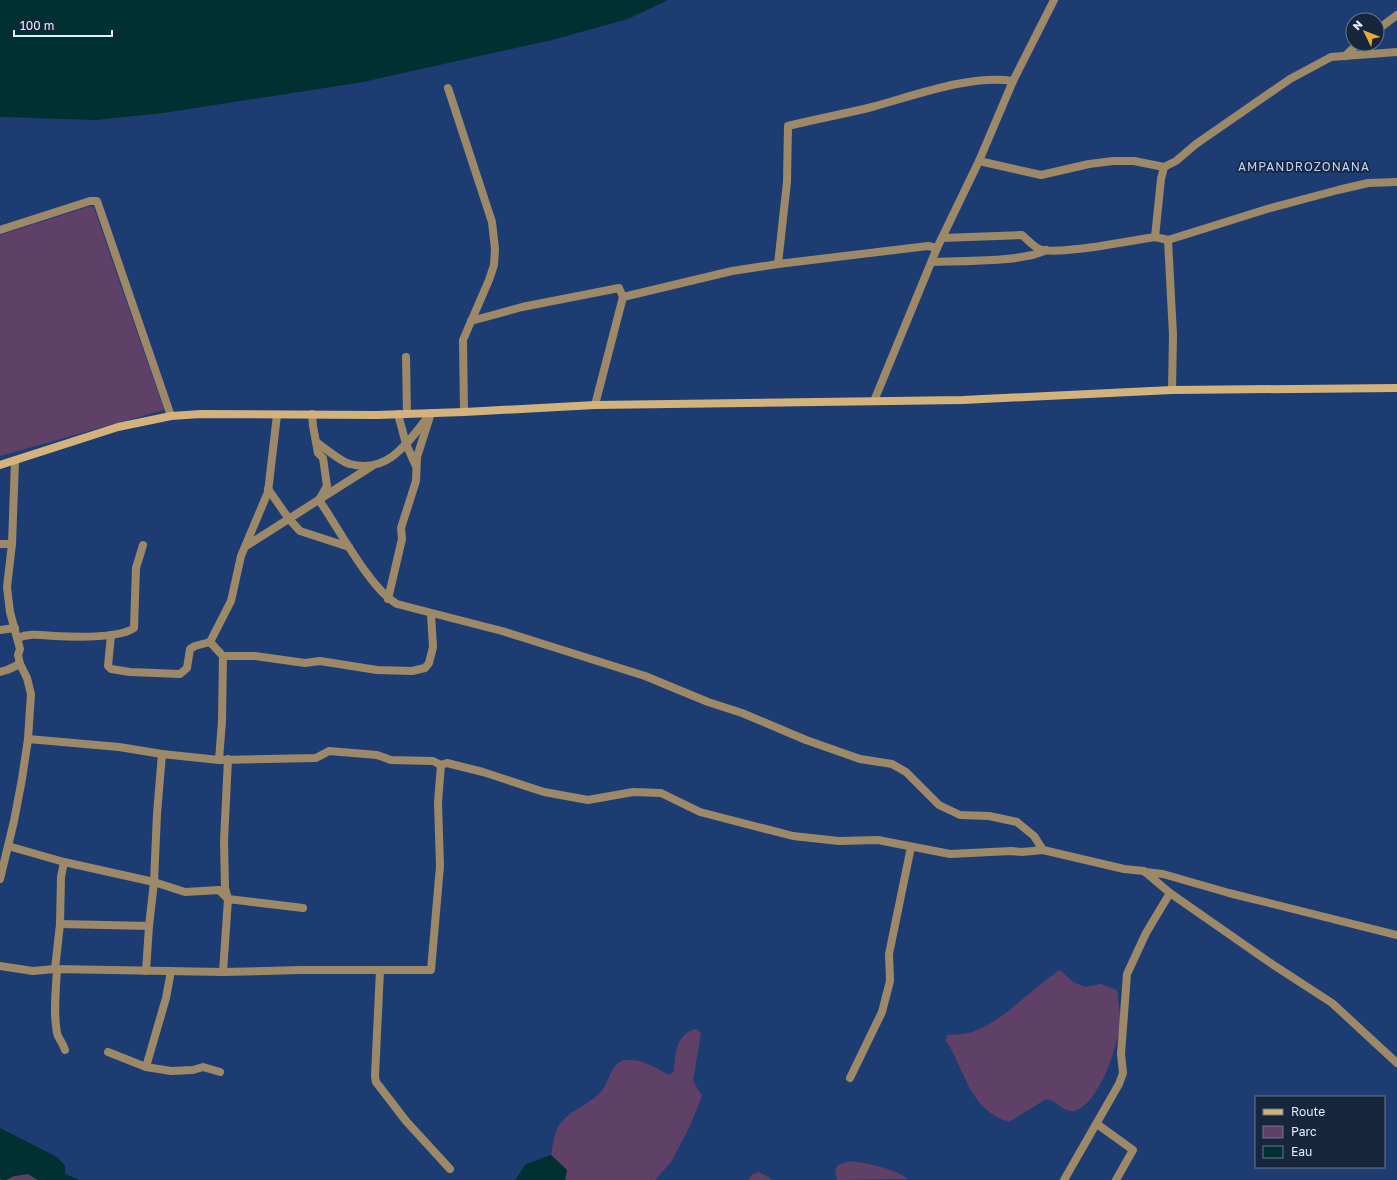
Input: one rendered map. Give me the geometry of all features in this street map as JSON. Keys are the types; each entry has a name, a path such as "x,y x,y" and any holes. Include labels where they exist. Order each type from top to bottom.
{"main road":[{"path":"0,465 106,430 171,416 201,414 407,414 595,405 874,401 1047,396 1172,390 1397,388"}],"street":[{"path":"874,401 937,248 979,161 1014,81 1054,0"},
{"path":"1385,24 1397,15"},
{"path":"1345,56 1349,52"},
{"path":"979,161 1040,175 1089,164 1113,161 1134,161 1164,167 1176,161 1196,144 1290,79 1331,57 1376,55 1397,52"},
{"path":"778,264 787,182 788,126 862,109 954,84 998,80 1014,81"},
{"path":"448,88 492,222 495,249 494,265 490,280 463,340 464,412"},
{"path":"1155,237 1161,179 1164,167"},
{"path":"942,238 1022,235 1038,248 1046,250 1070,249 1155,237 1168,240 1268,209 1338,190 1368,183 1397,182"},
{"path":"0,230 97,200 171,416"},
{"path":"1168,240 1173,335 1172,390"},
{"path":"623,297 732,272 778,264 928,246 937,248"},
{"path":"932,262 998,259 1039,254 1046,250"},
{"path":"471,321 522,307 619,288 623,297 595,405"},
{"path":"406,357 407,414"},
{"path":"246,546 372,466 394,457 431,413"},
{"path":"388,599 402,539 401,528 416,481 416,467 431,413"},
{"path":"312,414 318,453 323,458 327,486 319,500"},
{"path":"398,414 406,444 416,467"},
{"path":"111,635 108,666 111,669 130,672 180,674 187,668 190,649 210,642 232,601 241,556 268,490 277,415"},
{"path":"316,442 349,464 372,466"},
{"path":"0,879 14,821 28,739 31,694 27,678 20,664 18,655 20,649 4,587 12,544 15,461"},
{"path":"268,490 289,519 300,531 349,547"},
{"path":"319,500 358,562 388,599 397,604 431,614 502,631 645,676 708,702 742,712 806,740 860,759 892,764 906,772 939,805 960,815 989,816 1017,822 1034,836 1043,850"},
{"path":"0,544 12,544"},
{"path":"17,638 27,634 68,636 111,635 129,631 134,628 136,568 142,545"},
{"path":"223,656 254,656 305,663 320,661 376,670 412,671 425,668 429,663 433,647 431,614"},
{"path":"0,630 15,628"},
{"path":"210,642 223,656 222,721 219,760"},
{"path":"0,672 20,664"},
{"path":"28,739 119,747 162,754 219,760 316,758 329,751 377,756 391,760 433,762 441,765 447,763 483,772 544,792 588,800 633,792 661,793 700,812 793,836 839,841 878,840 950,854 1043,850 1124,869 1163,874 1229,893 1397,935"},
{"path":"146,971 148,926 154,882 157,814 162,754"},
{"path":"223,972 228,899 225,888 224,841 228,759"},
{"path":"0,966 33,971 56,969 223,972 432,970 440,866 438,802 441,765"},
{"path":"8,846 64,862 154,882 185,892 219,890 228,899 303,908"},
{"path":"850,1078 882,1012 890,981 889,954 911,847"},
{"path":"64,862 60,877 60,924 55,999 57,1034 63,1042 65,1050"},
{"path":"1144,872 1170,893 1272,964 1332,1003 1397,1063"},
{"path":"1064,1180 1120,1084 1123,1074 1121,1054 1127,974 1146,933 1170,893"},
{"path":"60,924 148,926"},
{"path":"380,970 375,1076 376,1082 406,1121 450,1169"},
{"path":"146,1067 163,1012 171,971"},
{"path":"108,1052 146,1067 171,1070 193,1070 203,1067 220,1072"},
{"path":"1097,1124 1133,1150 1116,1180"}],"green space":[{"path":"91,206 94,208 164,410 0,456 0,235"},
{"path":"1060,970 1073,982 1085,987 1101,984 1117,990 1120,1021 1112,1058 1092,1098 1083,1106 1074,1111 1070,1111 1046,1099 1009,1122 996,1116 985,1108 977,1099 946,1041 947,1035 969,1033 984,1027 1007,1012"},
{"path":"696,1029 701,1033 693,1081 702,1096 690,1126 671,1162 655,1180 565,1180 567,1170 551,1155 556,1132 563,1120 600,1093 613,1069 621,1062 632,1060 643,1062 669,1075 674,1071 676,1052 681,1040 689,1031"},
{"path":"850,1161 888,1169 908,1179 837,1180 835,1170 838,1165"},
{"path":"759,1172 773,1180 748,1180 753,1174"},
{"path":"28,1174 38,1180 6,1180 14,1176"}],"water":[{"path":"0,0 668,0 628,19 552,40 363,82 163,113 96,120 0,117"},
{"path":"0,1128 57,1157 65,1166 65,1174 80,1180 38,1180 28,1174 14,1176 6,1180 0,1179"},
{"path":"551,1155 567,1170 565,1180 515,1180 526,1164"}],"district":[{"name":"AMPANDROZONANA","path":"1304,167"}]}
